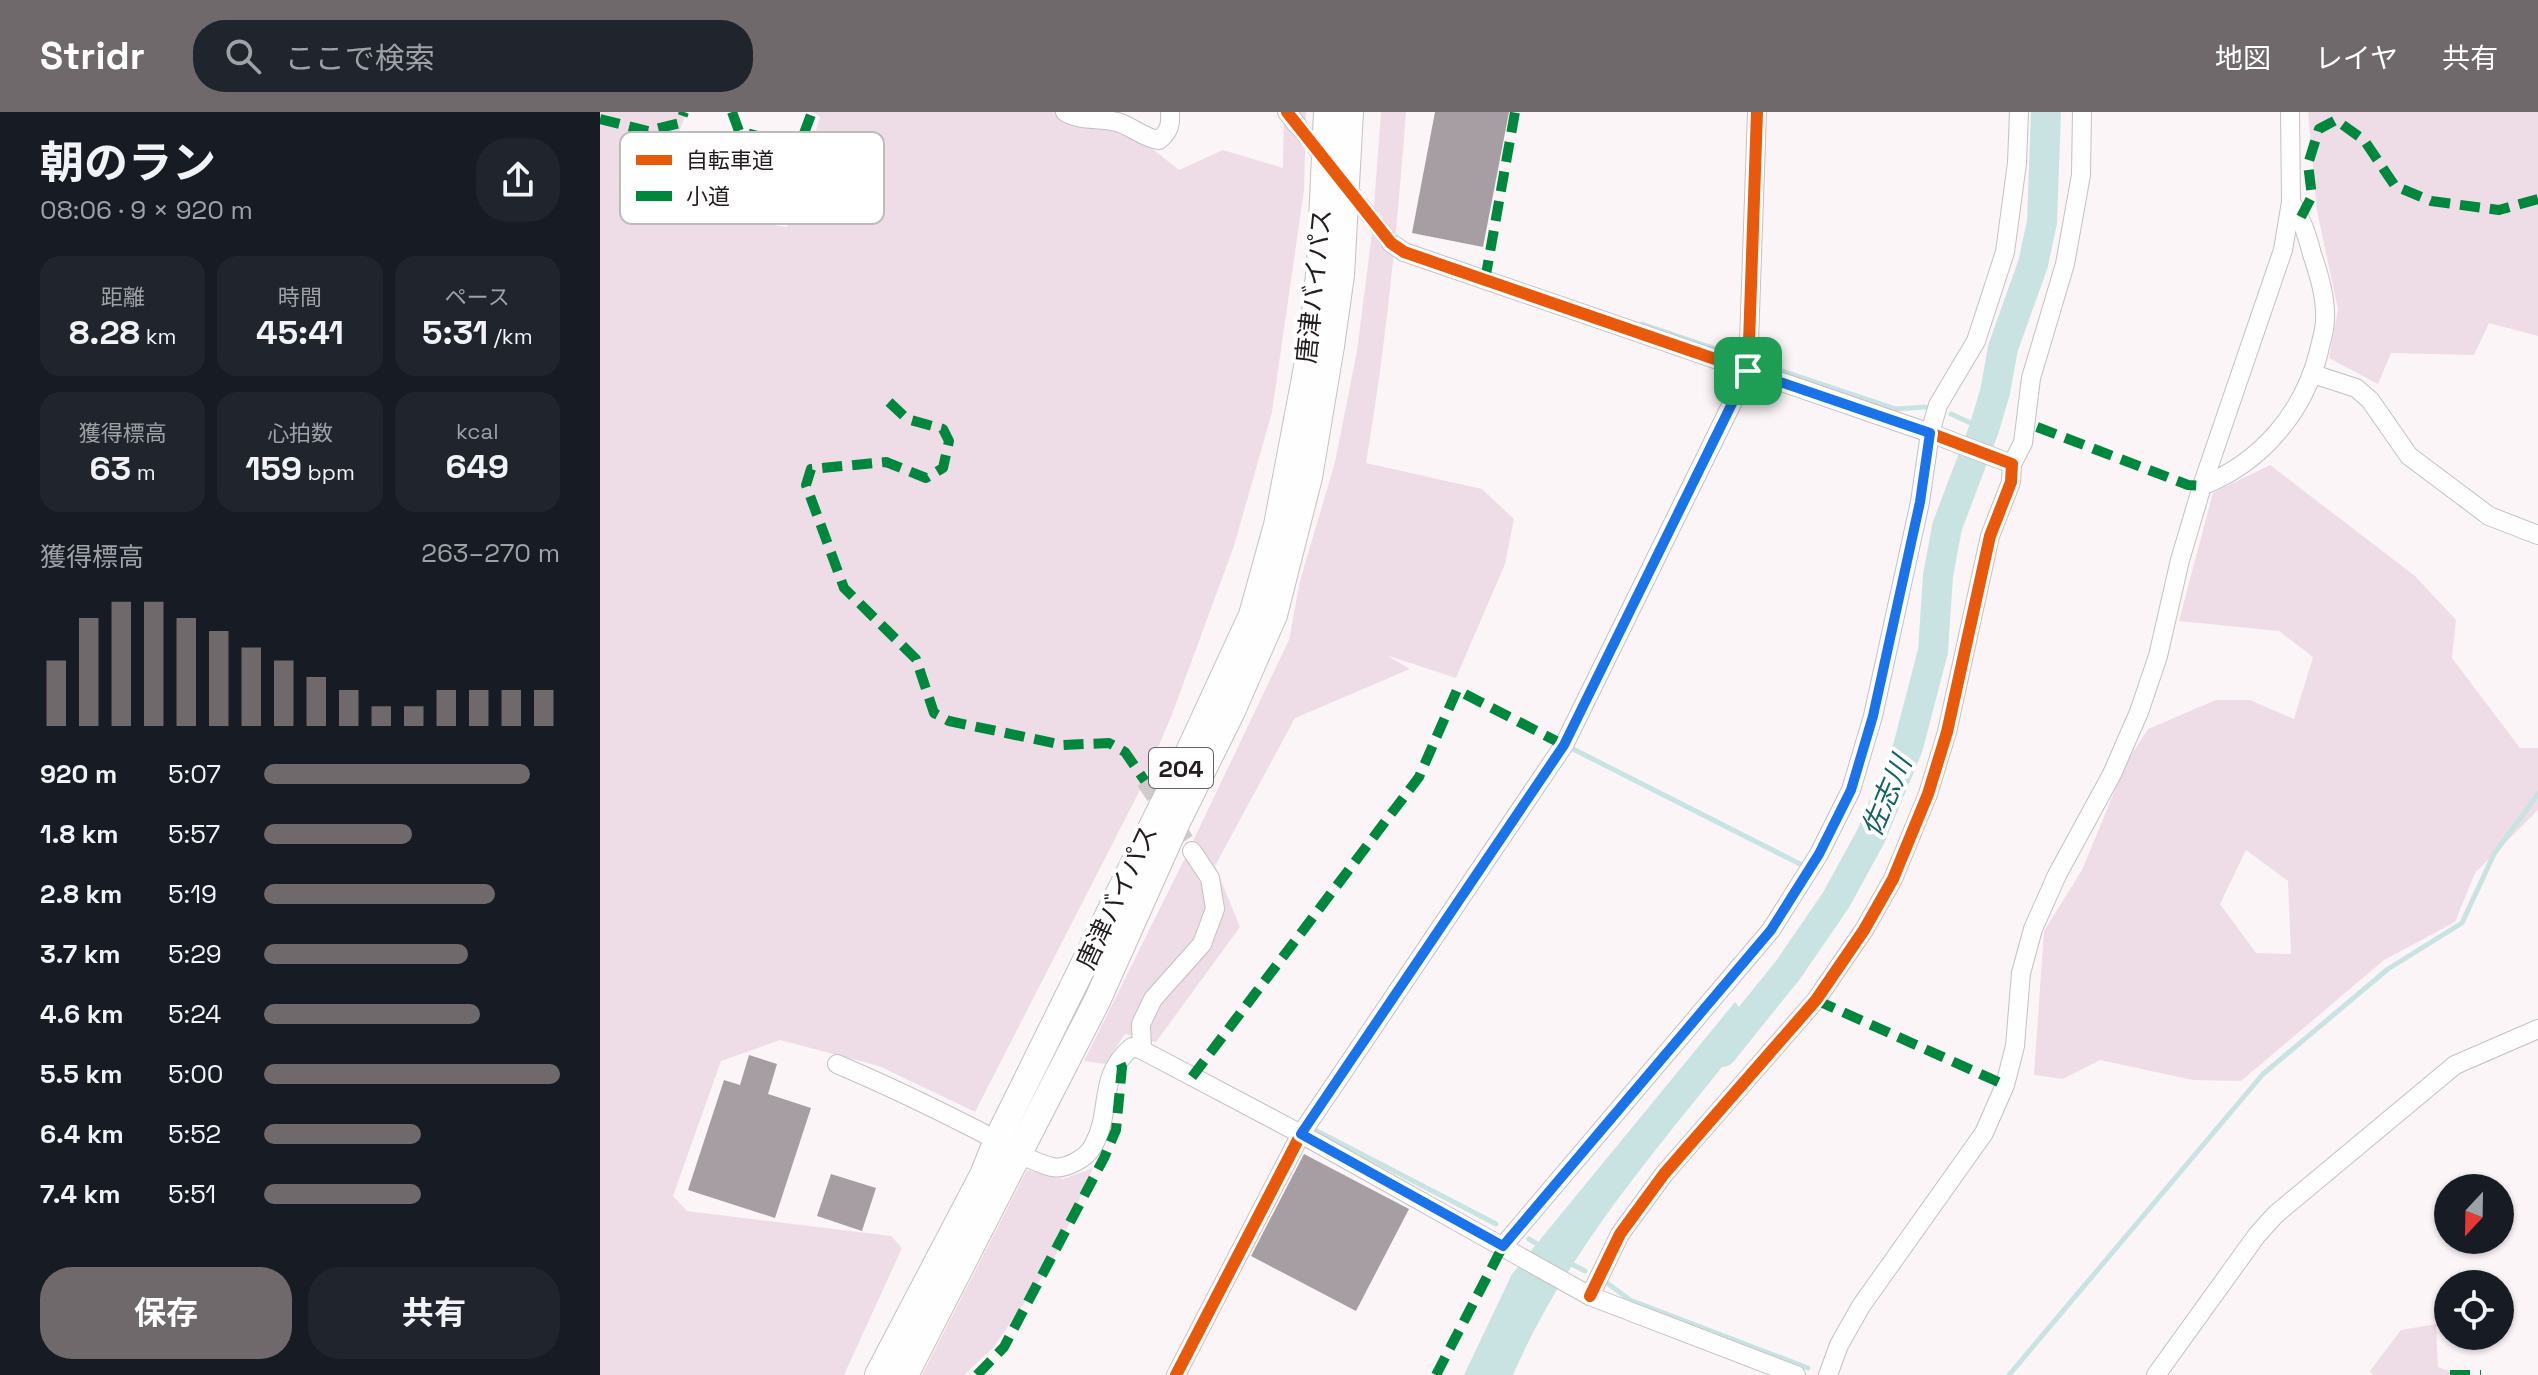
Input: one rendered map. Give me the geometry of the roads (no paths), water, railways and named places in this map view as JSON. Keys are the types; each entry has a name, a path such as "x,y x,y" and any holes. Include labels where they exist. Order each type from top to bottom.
{"highway":[{"name":"唐津バイパス","path":"905,1375 1252,615 1277,525 1312,341 1320,265 1327,112"},
{"name":"唐津バイパス","path":"878,1375 983,1175 1008,1146 1103,989 1274,615 1309,477 1331,346 1341,275 1350,112"}],"street":[{"path":"1065,112 1077,119 1115,121 1147,138 1159,140 1167,134 1171,124 1170,112"},
{"path":"1176,1375 1301,1134 1564,745 1748,371 1757,112"},
{"path":"1503,1246 1771,930 1819,854 1851,790 1873,716 1935,434 1938,405 1976,341 2005,252 2017,163 2019,112"},
{"path":"1590,1296 1620,1234 1655,1186 1816,1000 1864,930 1893,879 1928,794 1947,732 1990,536 2011,482 2010,462 2023,443 2031,378 2065,264 2081,175 2082,112"},
{"path":"1828,1375 1839,1345 1861,1306 1984,1133 2005,1085 2015,1046 2021,973 2033,929 2057,875 2112,774 2139,712 2158,656 2180,560 2202,486 2283,250 2291,202 2290,112"},
{"path":"2202,486 2225,477 2267,444 2292,417 2313,374 2325,322 2323,289 2301,217 2291,202"},
{"path":"1391,243 1404,252 2010,462"},
{"path":"2313,374 2356,388 2370,400 2409,456 2489,516 2538,535"},
{"path":"1142,1050 1141,1024 1153,999 1202,944 1215,909 1210,878 1192,851"},
{"path":"2156,1375 2257,1235 2276,1214 2455,1065 2538,1029"},
{"path":"837,1064 905,1093 1054,1168 1075,1162 1092,1148 1118,1058 1132,1047 1142,1050 1301,1134 1590,1296 1796,1375"}],"water":[{"path":"1735,1002 1754,1027 1591,1237 1536,1327 1513,1375 1464,1375 1512,1274"}],"waterway":[{"name":"佐志川","path":"1722,1052 1788,970 1836,900 1871,836 1908,747 1933,651 1938,576 1947,527 1984,429 2003,348 2033,264 2042,222 2046,112"},
{"path":"1642,324 1737,356"},
{"path":"1761,364 1896,409 1925,407"},
{"path":"1951,414 1984,429"},
{"path":"1573,749 1800,864"},
{"path":"2009,1375 2263,1074 2388,969 2462,923 2494,854 2538,794"},
{"path":"1317,1131 1496,1224"},
{"path":"1529,1239 1542,1247"},
{"path":"1568,1262 1585,1271"},
{"path":"1607,1283 1630,1300 1808,1368"}],"tunnel":[{"path":"1297,125 1327,162"},
{"path":"1343,182 1391,243"},
{"path":"1145,781 1192,851"}]}
